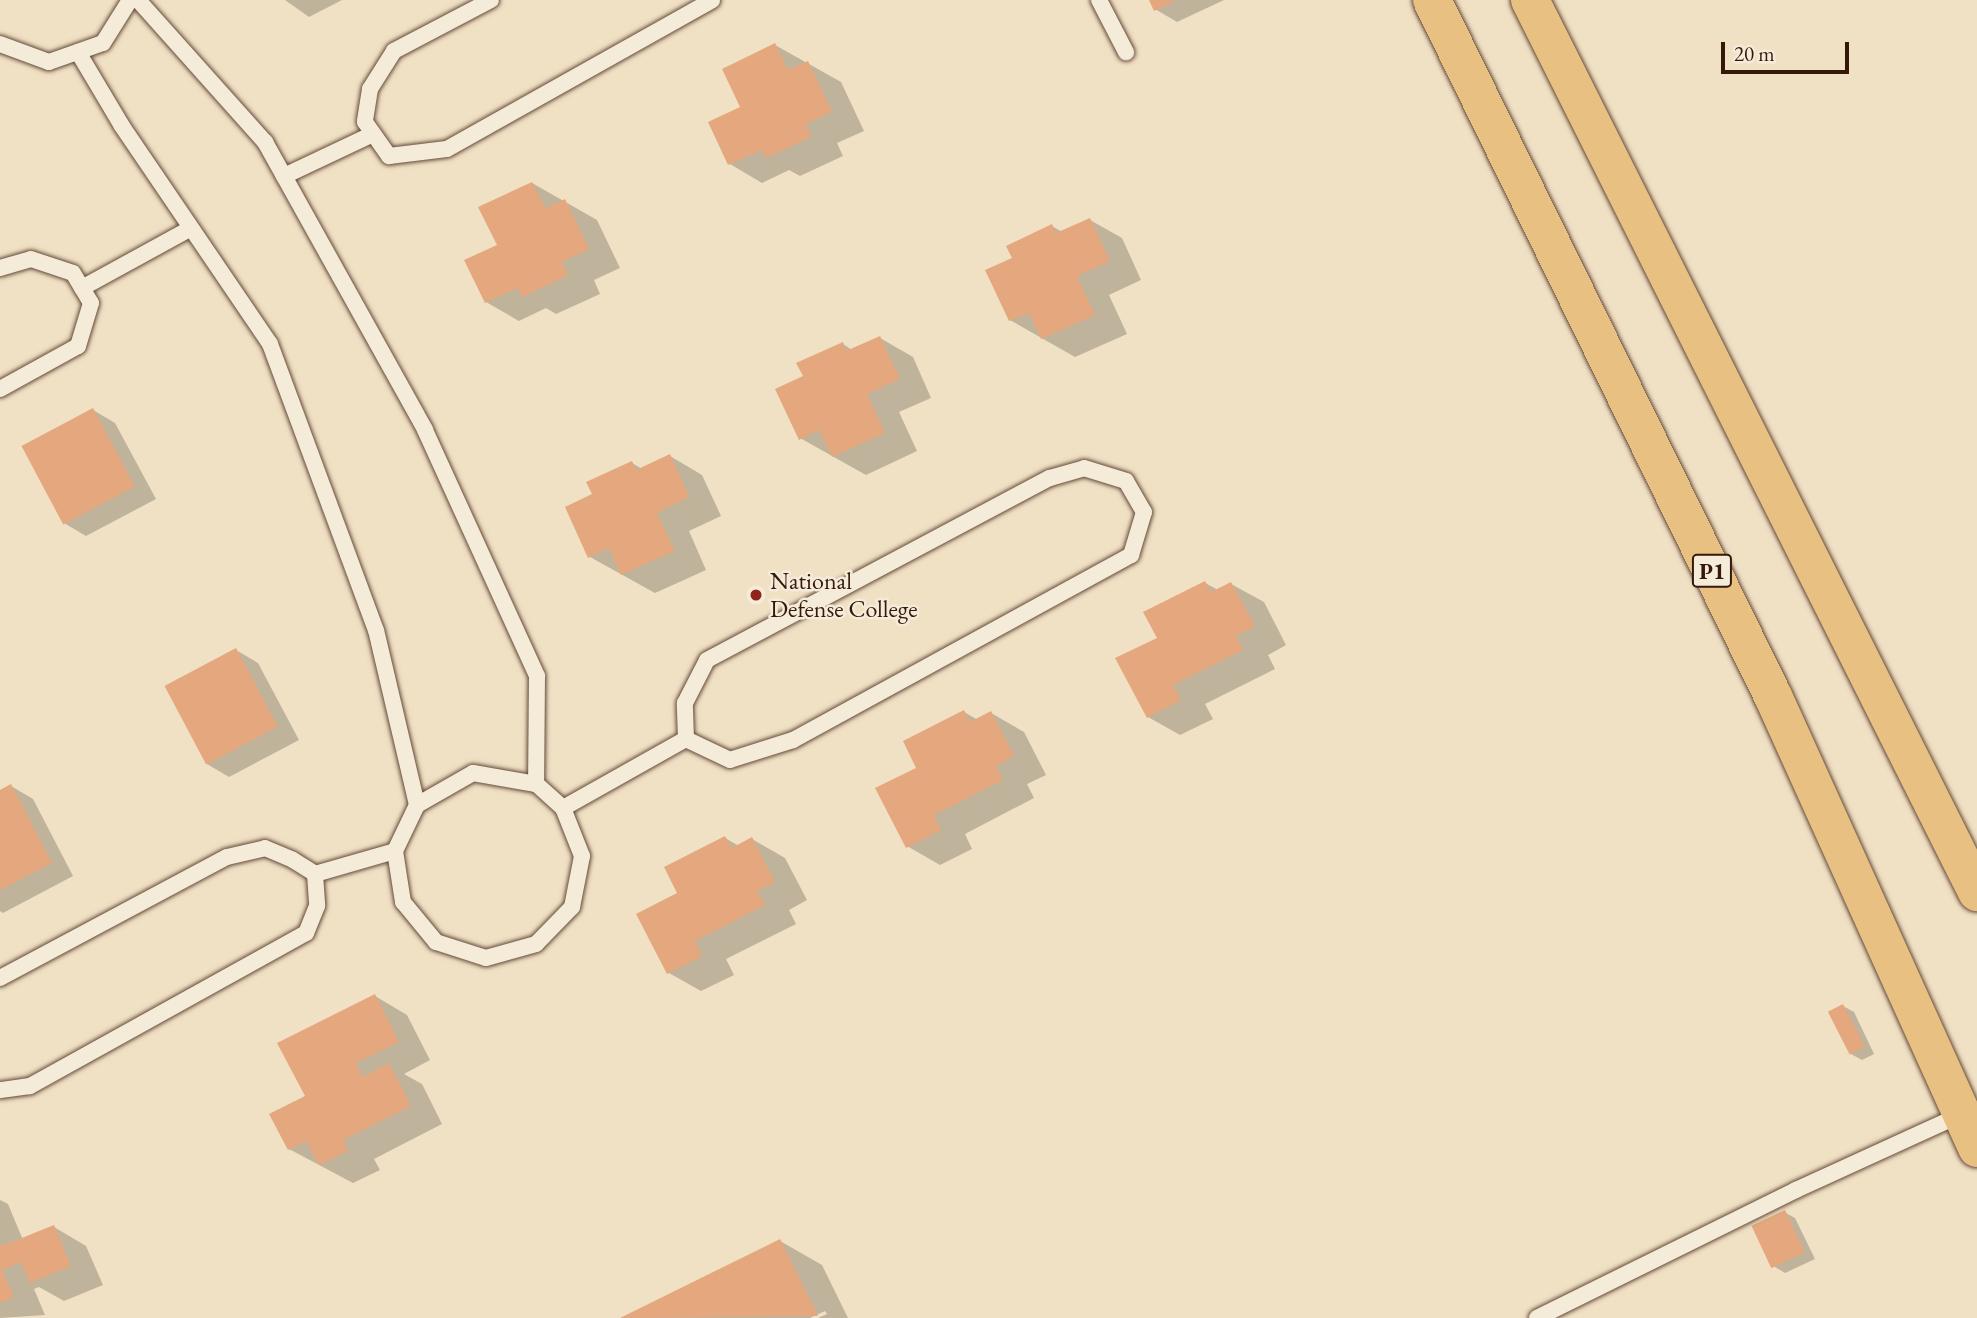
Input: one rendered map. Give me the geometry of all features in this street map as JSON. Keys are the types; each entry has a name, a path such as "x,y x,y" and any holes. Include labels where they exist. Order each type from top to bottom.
{"highway":[{"name":"P1","path":"1432,0 1773,696 1969,1111 1977,1148"},
{"path":"1530,0 1977,892"}],"lane":[{"path":"0,44 49,62 103,43 130,0"},
{"path":"138,0 265,142 425,430 537,676 536,784"},
{"path":"491,0 394,51 370,89 365,122 389,156 447,149 712,0"},
{"path":"1099,0 1126,52"},
{"path":"78,52 122,126 270,344 376,630 417,805"},
{"path":"284,176 373,134"},
{"path":"82,288 191,228"},
{"path":"0,268 31,259 73,273 91,303 78,346 0,389"},
{"path":"1084,468 1126,481 1144,512 1131,555 793,740 730,760 685,739 685,703 707,660 1050,478 1084,468"},
{"path":"563,808 685,739"},
{"path":"473,773 536,784 563,808 582,856 572,906 536,944 486,958 436,942 403,902 395,851 417,805 473,773"},
{"path":"0,978 227,857 265,848 293,860 315,874 395,851"},
{"path":"0,1090 30,1086 306,933 317,906 315,874"},
{"path":"1537,1318 1796,1190 1969,1111"}],"building":[{"path":"1149,0 1176,0 1154,11"},
{"path":"775,43 788,70 808,61 832,112 806,124 811,137 766,158 762,150 728,165 708,122 740,107 722,69"},
{"path":"532,182 545,208 565,199 589,249 562,262 568,275 522,297 518,288 485,303 464,260 497,245 478,207"},
{"path":"1090,218 1110,261 1077,276 1095,315 1041,339 1029,313 1009,321 985,270 1012,258 1006,246 1052,224 1056,233"},
{"path":"880,336 900,379 867,394 885,433 832,457 819,430 799,440 775,389 803,376 796,363 843,342 846,351"},
{"path":"93,408 135,487 63,525 21,446"},
{"path":"670,454 689,497 657,513 675,551 621,575 609,548 588,558 565,507 592,494 586,482 632,461 636,470"},
{"path":"1205,581 1211,592 1231,582 1255,626 1236,636 1243,650 1173,685 1181,700 1147,718 1115,658 1157,638 1143,612"},
{"path":"236,648 278,727 206,765 164,686"},
{"path":"964,710 970,722 991,711 1014,756 996,766 1003,780 934,815 941,830 906,848 875,788 916,768 903,741"},
{"path":"11,784 52,863 0,890 0,790"},
{"path":"725,836 732,848 752,837 775,882 757,891 765,905 695,941 702,956 667,974 636,914 677,893 664,867"},
{"path":"375,994 399,1042 356,1063 363,1077 389,1063 411,1106 343,1140 348,1151 319,1165 306,1141 288,1150 269,1114 305,1096 277,1043"},
{"path":"1843,1004 1865,1047 1850,1054 1828,1012"},
{"path":"1785,1210 1805,1253 1771,1268 1751,1226"},
{"path":"54,1225 71,1266 30,1283 21,1262 2,1270 14,1297 0,1303 0,1242 2,1246"},
{"path":"780,1239 818,1316 620,1318"}],"place":[{"name":"National Defense College","path":"756,595"}]}
